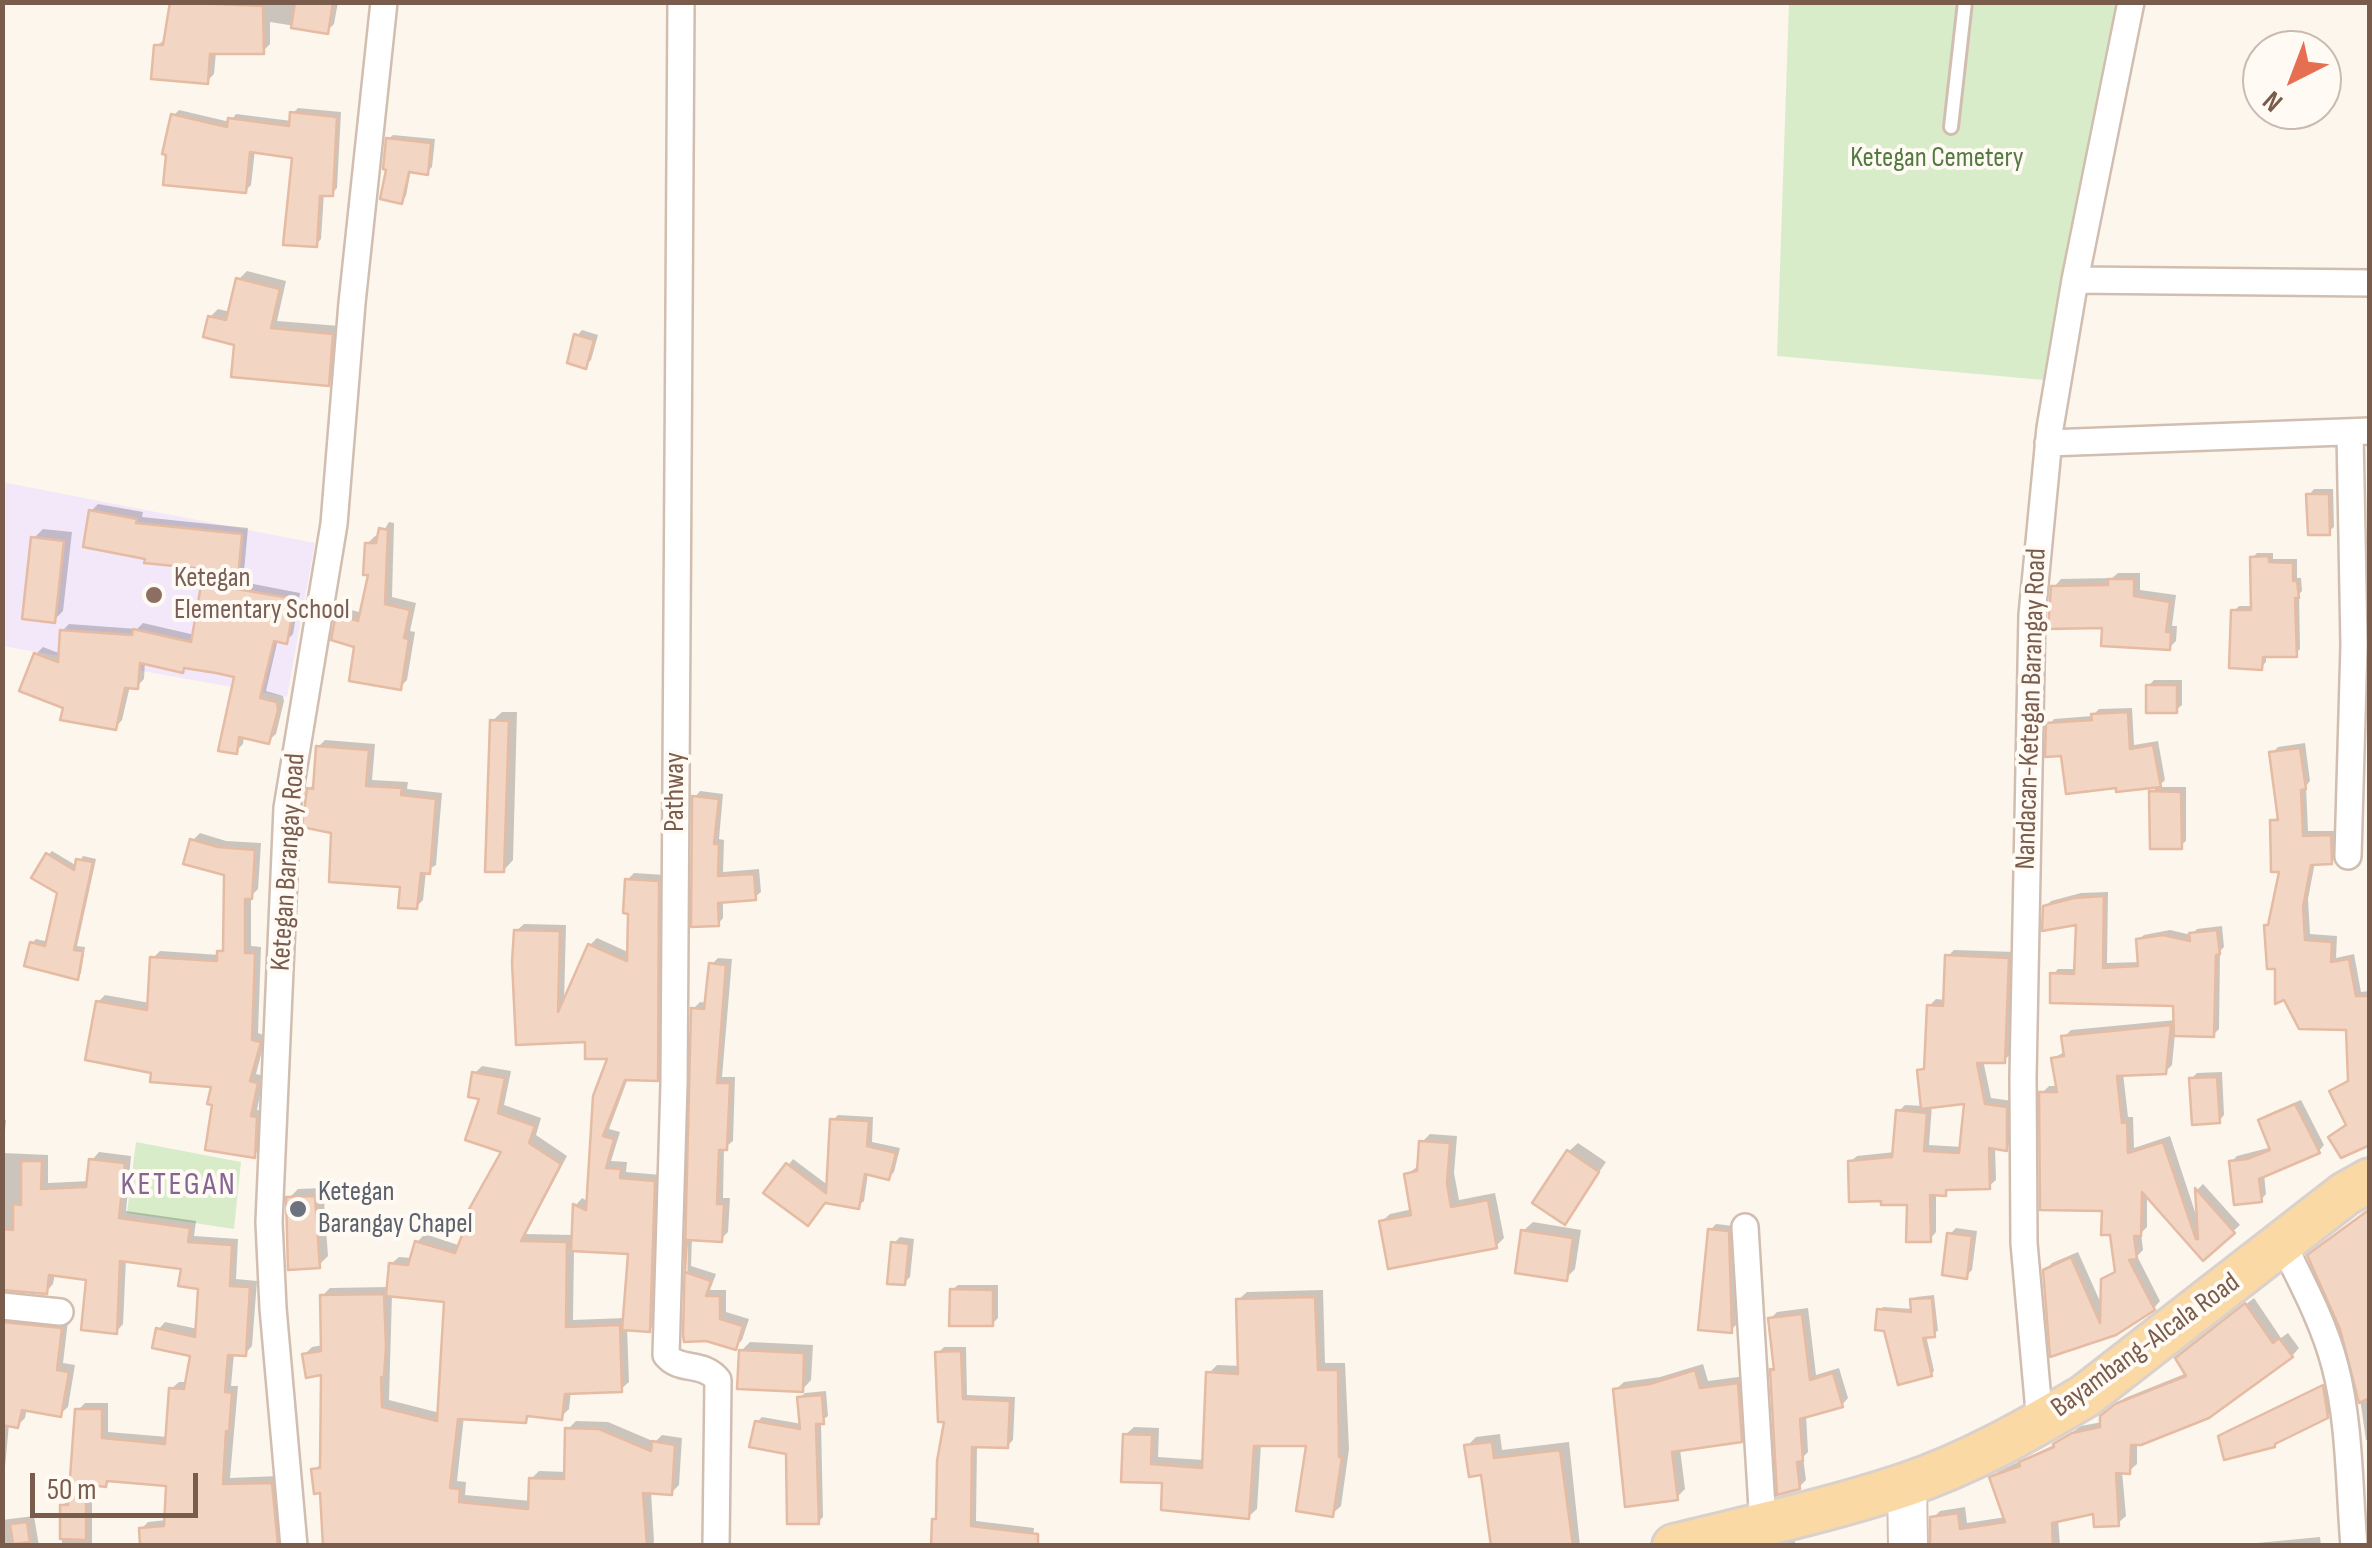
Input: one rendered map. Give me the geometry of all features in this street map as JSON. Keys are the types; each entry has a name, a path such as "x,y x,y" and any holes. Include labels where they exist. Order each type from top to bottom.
{"main road":[{"name":"Bayambang-Alcala Road","path":"1674,1546 1907,1484 2040,1423 2085,1396 2346,1194 2370,1180"}],"street":[{"name":"Ketegan Barangay Road","path":"294,1546 272,1308 270,1222 287,808 334,524 352,303 384,2"},
{"name":"Pathway","path":"681,2 674,1064 666,1355 678,1364 710,1370 718,1380 716,1546"},
{"name":"Nandacan-Ketegan Barangay Road","path":"2040,1423 2024,1243 2023,1077 2032,615 2048,443 2075,280 2131,2"},
{"path":"2075,280 2370,283"},
{"path":"2048,443 2360,431 2348,856"},
{"path":"1745,1228 1763,1525"},
{"path":"2283,1244 2319,1317 2336,1367 2354,1546"},
{"path":"2,1306 60,1312"},
{"path":"1907,1484 1908,1546"}],"lane":[{"path":"1951,127 1964,2"}],"shaded area":[{"name":"Ketegan Elementary School","path":"2,482 315,543 287,697 3,646"}],"green space":[{"name":"Ketegan Cemetery","path":"1789,3 2125,3 2044,380 1777,356"},
{"path":"136,1142 241,1162 234,1229 127,1213"}],"building":[{"path":"170,2 263,6 264,54 210,54 208,84 151,79 154,45 163,45"},
{"path":"295,2 333,2 328,34 291,28"},
{"path":"290,112 337,117 333,196 320,196 317,247 283,245 292,158 250,152 246,193 163,185 166,155 162,154 171,114 227,127 228,118 289,126"},
{"path":"386,138 431,143 428,175 409,172 402,204 380,199 386,170"},
{"path":"236,278 280,289 271,328 333,334 329,386 231,377 234,345 203,337 208,316 226,320"},
{"path":"574,334 594,340 586,369 567,363"},
{"path":"2306,494 2329,494 2330,535 2308,535"},
{"path":"89,510 137,519 136,523 242,534 237,589 295,599 287,644 274,641 260,698 277,702 269,744 239,737 237,754 218,751 234,677 216,673 184,668 183,673 140,663 138,689 125,688 116,730 60,720 63,708 19,691 34,653 58,662 60,630 132,635 133,629 191,642 204,569 144,563 145,559 83,547"},
{"path":"379,528 388,530 385,604 410,610 401,690 349,681 354,647 331,640 336,614 358,621 368,575 363,575 365,543 376,543"},
{"path":"31,537 64,541 55,623 22,619"},
{"path":"2269,556 2269,562 2293,563 2293,581 2297,581 2299,598 2295,598 2297,657 2263,657 2262,670 2229,668 2231,610 2251,610 2250,557"},
{"path":"2108,579 2134,579 2134,596 2170,602 2166,632 2171,632 2170,650 2101,646 2102,628 2048,629 2051,586 2108,585"},
{"path":"2146,685 2177,685 2177,713 2146,713"},
{"path":"2128,712 2130,749 2153,745 2161,787 2066,794 2061,756 2045,757 2046,723 2092,720 2091,714"},
{"path":"490,720 509,721 504,872 485,872"},
{"path":"316,746 369,750 366,786 402,788 401,795 436,799 430,874 421,873 417,909 398,908 400,887 329,882 331,833 302,827 307,788 313,789"},
{"path":"2300,748 2306,789 2301,790 2303,836 2331,835 2332,864 2311,865 2303,907 2305,940 2332,942 2331,962 2349,959 2356,996 2370,996 2370,1145 2341,1158 2328,1137 2346,1125 2329,1091 2348,1081 2346,1030 2299,1029 2284,1000 2275,1004 2275,969 2267,969 2264,925 2268,925 2279,872 2271,872 2270,820 2278,820 2269,752"},
{"path":"2149,791 2181,792 2182,849 2150,849"},
{"path":"692,796 719,799 714,844 719,844 718,876 754,874 756,900 718,903 719,926 691,927"},
{"path":"190,839 218,847 255,850 252,899 245,899 245,953 255,953 252,1040 261,1042 250,1081 258,1083 251,1116 257,1117 255,1158 205,1150 211,1087 150,1082 151,1073 85,1060 96,1001 147,1010 150,957 217,961 217,951 223,951 224,875 183,864"},
{"path":"46,853 74,870 76,859 93,862 74,950 83,951 78,980 24,966 30,942 45,946 57,893 31,878"},
{"path":"625,879 659,881 658,1081 625,1080 603,1136 614,1139 606,1168 621,1169 620,1178 655,1181 650,1332 622,1330 628,1254 571,1251 573,1204 586,1210 593,1096 607,1059 585,1059 585,1042 516,1045 514,930 560,931 558,1012 588,944 627,961"},
{"path":"2104,896 2103,968 2138,966 2136,939 2163,935 2190,941 2189,933 2217,930 2220,954 2216,955 2214,1037 2174,1036 2173,1006 2050,1003 2050,973 2074,974 2076,925 2042,931 2043,906"},
{"path":"1945,955 2009,958 2005,1063 1977,1063 1985,1104 2007,1107 2007,1151 1989,1148 1990,1189 1946,1190 1946,1196 1930,1195 1931,1242 1906,1242 1907,1205 1849,1202 1848,1161 1892,1157 1896,1110 1927,1113 1924,1151 1959,1153 1964,1104 1921,1109 1917,1070 1924,1069 1927,1005 1943,1006"},
{"path":"709,963 726,965 717,1083 730,1083 727,1150 719,1150 717,1204 724,1204 722,1242 687,1240 685,1272 711,1281 706,1296 720,1296 720,1319 743,1326 736,1350 706,1341 684,1342 683,1335 691,1008 704,1009"},
{"path":"2171,1025 2166,1074 2117,1076 2122,1123 2127,1122 2128,1153 2163,1142 2196,1239 2195,1188 2235,1233 2203,1261 2142,1192 2141,1236 2134,1236 2137,1259 2129,1260 2155,1310 2116,1335 2050,1357 2043,1270 2071,1257 2100,1323 2101,1279 2115,1272 2110,1235 2101,1235 2102,1211 2040,1210 2039,1092 2057,1092 2051,1058 2064,1056 2061,1036"},
{"path":"472,1072 505,1078 498,1113 535,1126 529,1143 561,1164 521,1241 567,1242 566,1327 620,1325 622,1392 565,1394 562,1420 527,1416 526,1423 458,1419 450,1488 460,1489 459,1502 528,1509 529,1478 564,1479 565,1428 599,1429 651,1451 652,1441 675,1445 672,1495 643,1493 647,1546 323,1546 320,1493 314,1494 311,1469 320,1468 321,1375 306,1378 302,1354 321,1351 320,1295 384,1294 382,1407 437,1421 444,1302 386,1296 389,1263 408,1265 415,1241 455,1253 472,1210 469,1209 501,1152 465,1140 479,1099 468,1097"},
{"path":"2217,1077 2220,1123 2192,1125 2189,1078"},
{"path":"2295,1104 2320,1153 2259,1179 2262,1202 2234,1205 2229,1161 2270,1150 2258,1120"},
{"path":"830,1119 869,1121 867,1146 896,1153 889,1180 865,1174 859,1209 825,1203 808,1226 763,1193 786,1163 826,1193"},
{"path":"1419,1141 1450,1143 1447,1183 1451,1207 1488,1200 1497,1248 1388,1269 1379,1221 1411,1215 1404,1174 1417,1171"},
{"path":"1567,1150 1599,1172 1565,1225 1532,1203"},
{"path":"89,1159 125,1163 119,1218 190,1228 188,1242 232,1245 230,1286 250,1287 246,1356 228,1355 225,1392 232,1393 223,1484 272,1483 278,1546 140,1546 139,1528 164,1526 166,1486 107,1481 106,1487 90,1485 86,1540 60,1539 60,1505 68,1505 75,1409 102,1409 102,1438 165,1444 169,1388 184,1389 190,1356 152,1348 156,1328 195,1337 198,1289 178,1286 181,1269 120,1261 117,1334 81,1330 86,1280 49,1275 47,1294 2,1290 2,1229 13,1230 13,1204 21,1205 21,1161 42,1161 41,1189 86,1187"},
{"path":"315,1196 320,1268 288,1270 286,1197"},
{"path":"2370,1209 2370,1398 2359,1403 2340,1329 2307,1255"},
{"path":"1708,1229 1729,1231 1732,1333 1698,1330"},
{"path":"1521,1230 1573,1238 1567,1281 1515,1273"},
{"path":"1947,1233 1972,1236 1967,1279 1942,1275"},
{"path":"891,1242 909,1244 905,1285 887,1284"},
{"path":"950,1289 993,1290 993,1326 949,1326"},
{"path":"1315,1297 1318,1370 1338,1370 1342,1457 1333,1517 1296,1511 1306,1446 1254,1446 1249,1519 1161,1510 1162,1483 1121,1482 1123,1434 1152,1435 1151,1464 1202,1468 1206,1372 1238,1374 1236,1299"},
{"path":"1932,1298 1935,1337 1923,1338 1932,1376 1898,1385 1884,1331 1875,1330 1877,1309 1911,1312 1910,1299"},
{"path":"2245,1303 2273,1343 2279,1338 2293,1357 2209,1418 2141,1445 2131,1445 2130,1474 2116,1473 2119,1526 2094,1527 2093,1514 2052,1523 2053,1546 1930,1546 1930,1517 1958,1513 1960,1529 2005,1522 1989,1477 2020,1466 2019,1462 2054,1447 2072,1433 2100,1427 2100,1416 2115,1404 2186,1376 2175,1358"},
{"path":"1802,1314 1810,1380 1833,1373 1843,1407 1800,1419 1800,1489 1777,1495 1770,1369 1774,1370 1768,1318"},
{"path":"2,1322 62,1328 57,1370 69,1372 61,1417 22,1410 18,1428 2,1425"},
{"path":"739,1350 804,1353 803,1392 737,1389"},
{"path":"961,1351 963,1399 1010,1401 1008,1448 972,1447 971,1526 1038,1534 1038,1546 931,1546 944,1422 938,1422 935,1352"},
{"path":"1695,1370 1700,1388 1738,1383 1742,1442 1672,1452 1678,1500 1625,1507 1613,1389 1650,1384"},
{"path":"2323,1385 2328,1418 2275,1447 2224,1460 2218,1436"},
{"path":"822,1395 824,1424 816,1424 819,1524 787,1524 786,1454 749,1447 755,1421 800,1429 797,1397"},
{"path":"1492,1442 1494,1458 1560,1450 1573,1546 1491,1546 1481,1475 1469,1477 1464,1445"},
{"path":"27,1522 30,1542 13,1544 10,1524"}],"place":[{"name":"Ketegan Elementary School","path":"154,595"},
{"name":"Ketegan Barangay Chapel","path":"298,1209"}],"district":[{"name":"KETEGAN","path":"179,1186"}]}
